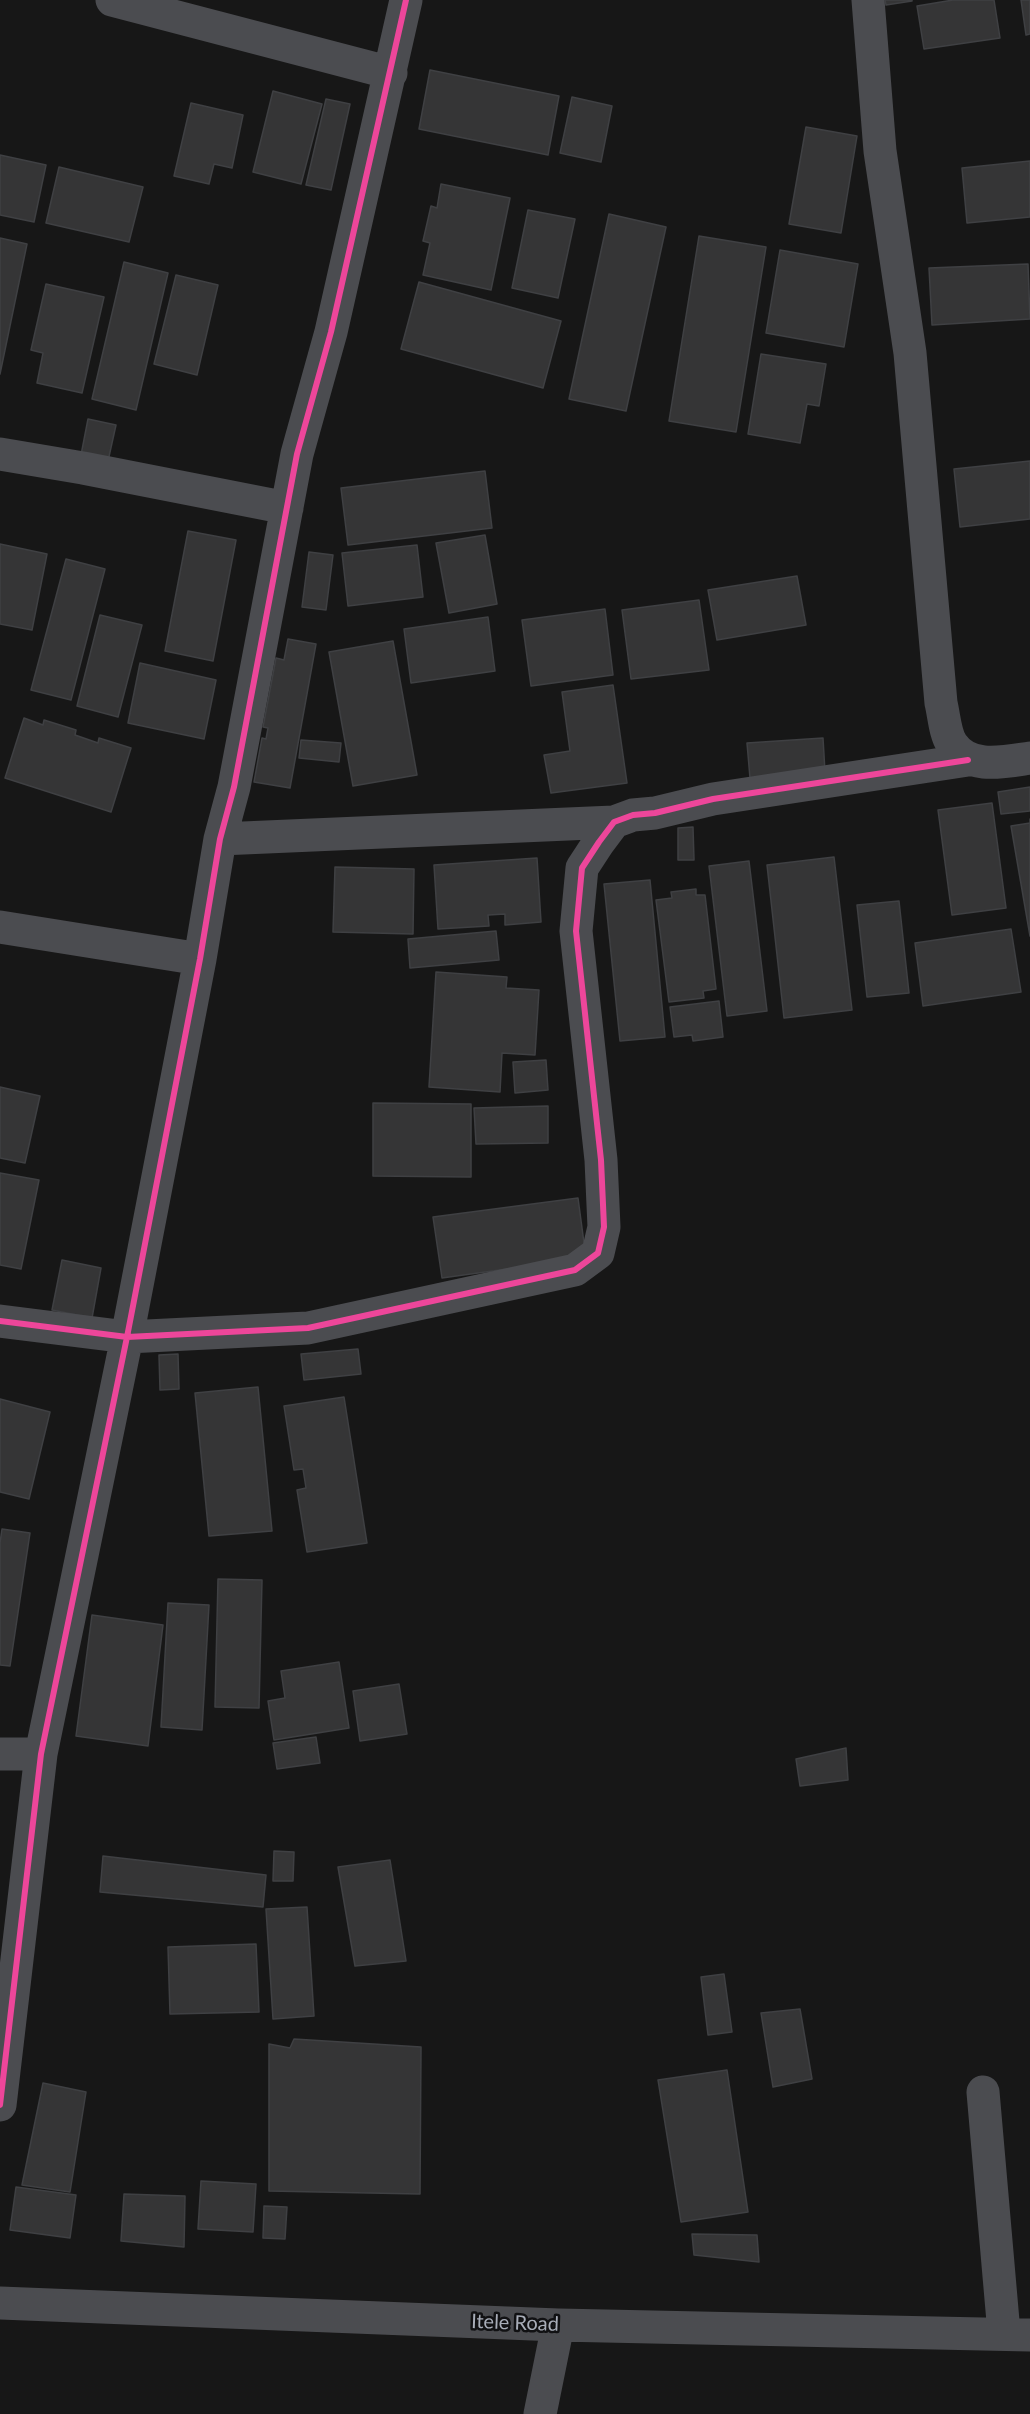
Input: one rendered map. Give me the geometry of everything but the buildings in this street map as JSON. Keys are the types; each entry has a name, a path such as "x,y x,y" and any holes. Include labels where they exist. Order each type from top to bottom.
{"street":[{"path":"112,0 391,73"},
{"path":"0,2105 41,1754 127,1337 200,959 220,839 234,787 297,454 331,332 391,73 395,40 406,0"},
{"path":"868,0 880,151 910,353 941,703 951,743 968,760"},
{"path":"0,454 287,508"},
{"path":"220,839 614,822 633,815 655,813 713,799 968,760 999,763 1030,758"},
{"path":"0,1321 127,1337 308,1328 575,1270 598,1253 604,1227 601,1160 576,931 582,868 614,822"},
{"path":"0,927 200,959"},
{"path":"0,1754 41,1754"},
{"path":"983,2092 1017,2334"},
{"name":"Itele Road","path":"0,2303 558,2325 1017,2334"},
{"path":"540,2414 558,2325"}],"cycle path":[{"path":"0,2105 41,1754 127,1337 200,959 220,839 234,787 297,454 331,332 406,0"},
{"path":"0,1321 127,1337 308,1328 575,1270 598,1253 604,1227 601,1160 576,931 582,868 614,822 633,815 655,813 713,799 968,760"}]}
